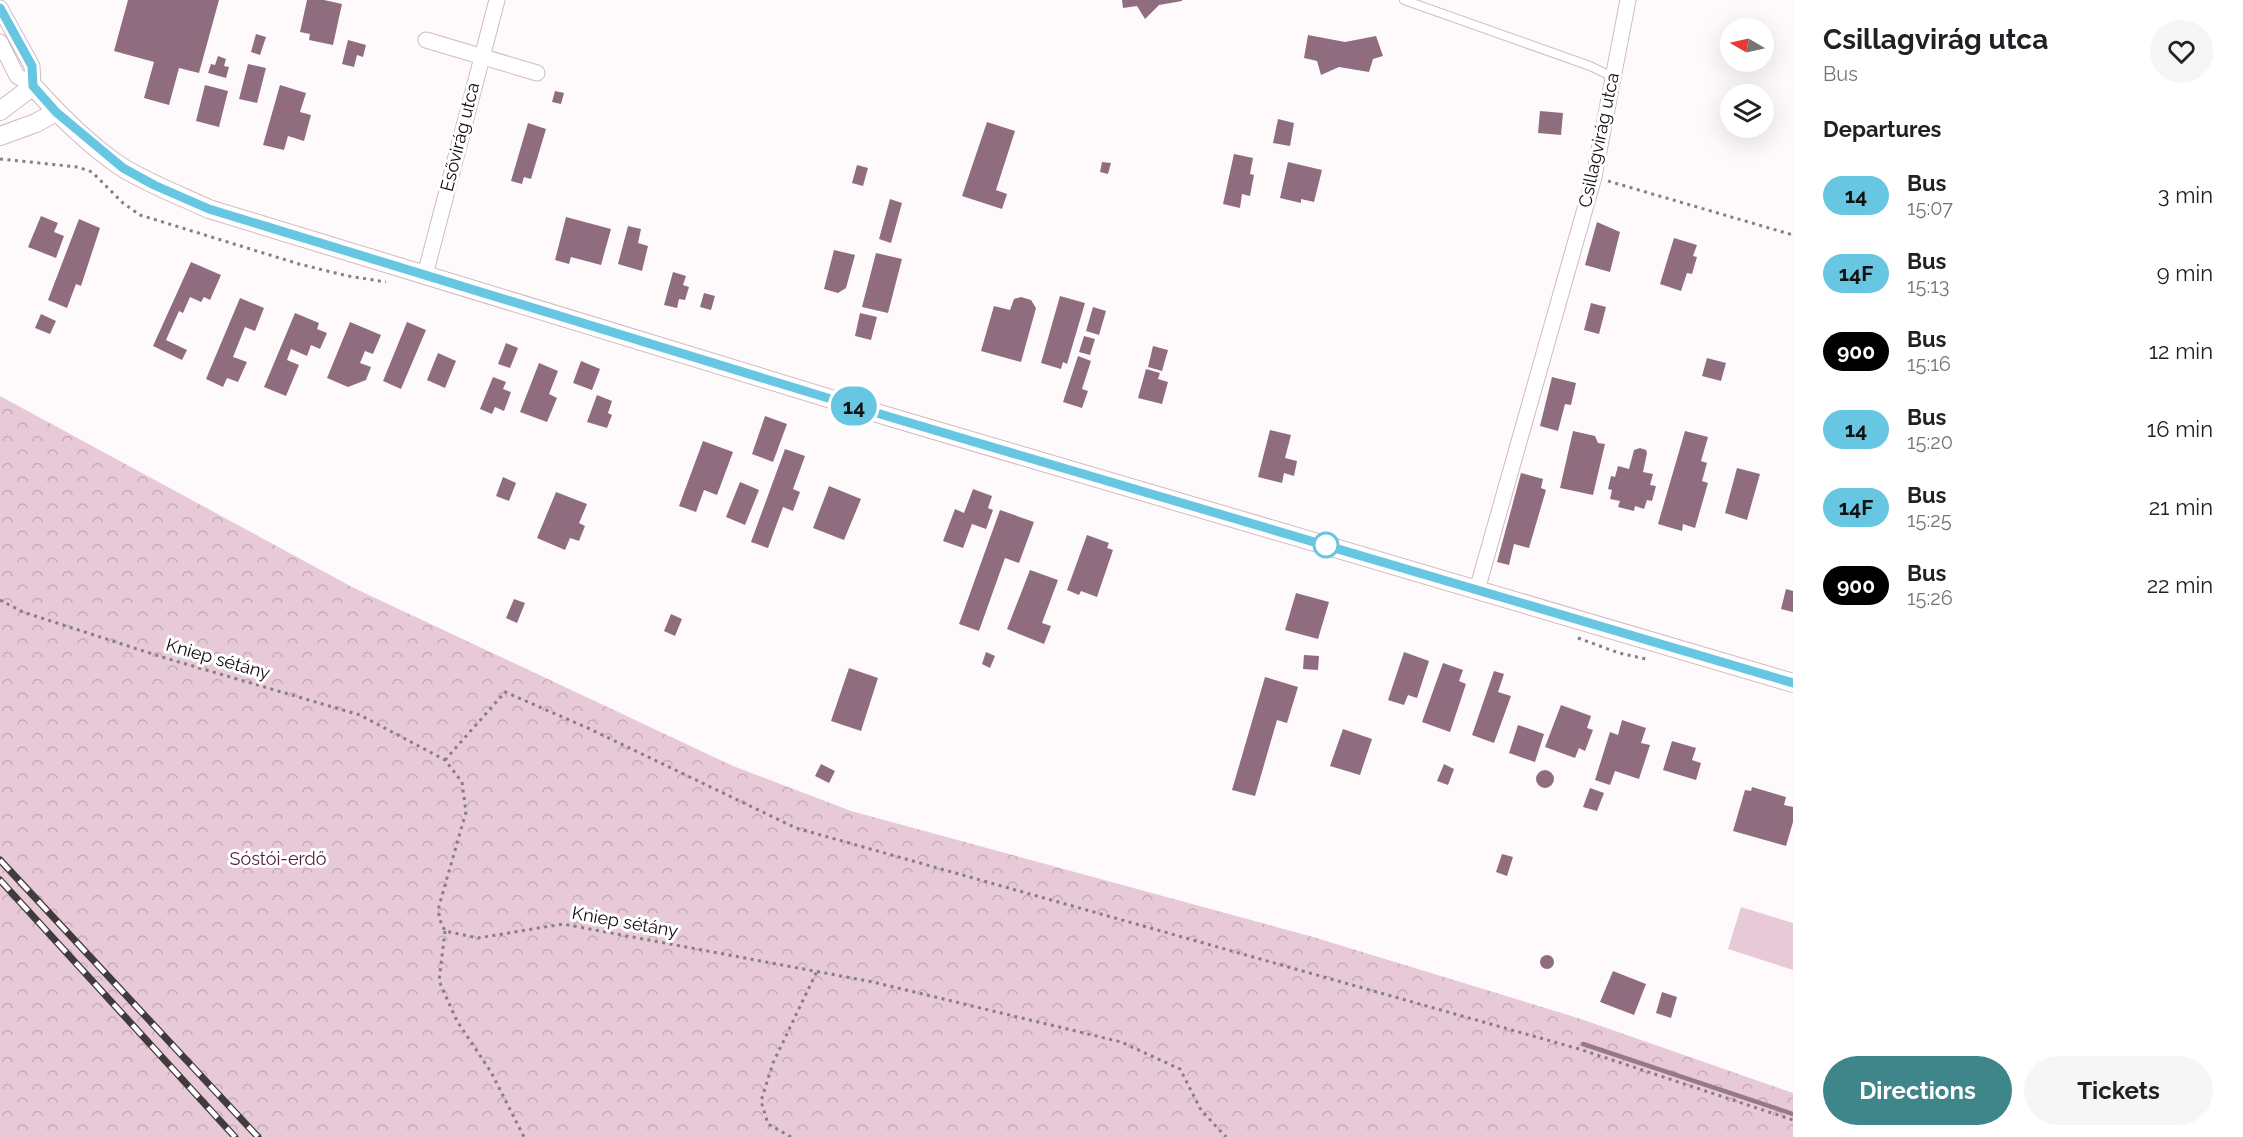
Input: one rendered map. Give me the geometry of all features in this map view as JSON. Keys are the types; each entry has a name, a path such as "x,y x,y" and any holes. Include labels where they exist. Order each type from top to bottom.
{"street":[{"name":"Esővirág utca","path":"425,275 497,0"},
{"name":"Csillagvirág utca","path":"1477,590 1594,177 1629,0"},
{"path":"0,8 32,66 33,86"},
{"path":"426,40 537,73"},
{"path":"0,42 17,76 33,86 56,112 123,168 154,185 209,209 890,417 1793,683"},
{"path":"0,111 33,86"},
{"path":"0,136 36,123 56,112"}],"lane":[{"path":"1404,0 1590,66 1613,77"}],"path":[{"path":"0,159 11,160"},
{"path":"1594,177 1793,235"},
{"name":"Kniep sétány","path":"0,600 23,612 162,657 360,715 445,760 462,782 466,812 439,906 439,918 445,931 478,938 563,924 873,982 1121,1042 1180,1069 1201,1110 1226,1137"},
{"path":"445,760 505,692 590,729 796,828 1579,1049 1793,1120"},
{"path":"445,931 439,981 457,1021 491,1071 524,1137"},
{"path":"790,1137 768,1124 761,1101 772,1062 817,971"}],"green space":[{"name":"Sóstói-erdő","path":"0,396 354,588 733,766 851,811 1313,937 1578,1018 1793,1093 1793,1137 0,1137"},
{"path":"1741,907 1793,923 1793,970 1728,949"}],"building":[{"path":"128,0 219,0 199,73 179,68 169,105 144,98 154,62 114,51"},
{"path":"307,0 324,0 342,4 333,45 309,40 310,34 300,32"},
{"path":"1122,0 1182,1 1159,5 1145,19 1137,6 1123,8"},
{"path":"256,34 266,37 260,55 251,52"},
{"path":"1308,35 1345,42 1376,36 1383,56 1373,59 1369,72 1339,67 1321,75 1317,61 1304,58"},
{"path":"348,40 366,45 363,57 357,55 354,67 342,64"},
{"path":"218,56 226,59 224,66 229,67 226,78 208,73 211,64 215,65"},
{"path":"248,64 266,68 257,103 239,99"},
{"path":"205,85 228,91 219,127 196,121"},
{"path":"280,85 306,93 300,112 311,115 304,141 288,136 284,150 263,145"},
{"path":"555,91 564,93 561,104 552,102"},
{"path":"1540,111 1563,113 1561,135 1538,133"},
{"path":"1278,119 1294,123 1290,146 1273,143"},
{"path":"987,122 1015,131 996,190 1007,194 1002,209 962,196"},
{"path":"528,123 546,129 531,179 524,177 522,184 511,181"},
{"path":"1234,154 1253,158 1250,174 1254,175 1250,196 1242,194 1240,208 1223,204"},
{"path":"1102,162 1111,163 1108,174 1100,172"},
{"path":"1288,162 1322,170 1314,202 1301,199 1301,203 1280,198"},
{"path":"857,165 868,168 863,186 852,183"},
{"path":"890,199 902,203 891,243 879,239"},
{"path":"41,216 58,223 54,232 64,236 56,258 28,247"},
{"path":"566,217 611,229 601,265 571,257 569,264 555,260"},
{"path":"79,219 100,228 81,286 76,284 67,308 48,300"},
{"path":"1597,222 1620,232 1610,272 1585,265"},
{"path":"628,226 641,229 638,243 648,246 642,271 618,264"},
{"path":"1674,238 1697,245 1693,256 1697,257 1692,274 1687,273 1681,291 1660,284"},
{"path":"834,250 855,255 846,288 838,293 824,289"},
{"path":"876,253 902,259 888,313 862,307"},
{"path":"191,262 221,275 210,300 204,297 201,302 190,297 183,313 179,311 166,340 187,350 182,360 153,346"},
{"path":"673,272 686,276 683,285 689,287 685,300 679,299 677,308 664,305"},
{"path":"704,293 715,296 711,310 700,307"},
{"path":"1060,296 1085,303 1067,364 1063,362 1061,369 1041,363"},
{"path":"1021,297 1031,300 1036,308 1021,362 981,351 994,306 1010,310 1014,299"},
{"path":"240,298 264,308 255,331 245,327 233,357 247,362 238,382 227,378 223,387 206,379"},
{"path":"1591,303 1606,307 1599,334 1584,330"},
{"path":"1093,307 1106,311 1099,335 1086,331"},
{"path":"295,313 319,323 317,329 327,333 320,349 311,345 307,356 291,349 287,360 299,365 286,396 264,387"},
{"path":"860,313 877,317 871,340 855,336"},
{"path":"41,314 56,321 50,334 35,328"},
{"path":"350,322 381,335 373,354 365,351 360,363 371,367 366,380 348,387 327,378"},
{"path":"407,322 426,330 401,389 383,381"},
{"path":"1084,336 1095,339 1090,355 1079,352"},
{"path":"506,343 518,348 510,368 498,364"},
{"path":"1153,346 1168,350 1162,371 1148,367"},
{"path":"438,353 456,361 445,388 427,380"},
{"path":"1078,356 1091,361 1082,389 1088,391 1082,408 1063,402"},
{"path":"1707,358 1726,363 1721,381 1702,376"},
{"path":"581,361 600,369 592,390 573,383"},
{"path":"539,363 558,371 549,394 557,398 547,422 520,412"},
{"path":"1146,369 1160,373 1158,379 1168,382 1162,404 1138,398"},
{"path":"493,377 506,382 503,389 511,392 504,411 495,407 492,414 480,409"},
{"path":"1552,377 1576,383 1571,405 1565,404 1558,431 1540,426"},
{"path":"597,395 612,401 608,413 612,415 607,428 587,422"},
{"path":"765,416 787,424 773,462 752,454"},
{"path":"1270,430 1291,435 1285,458 1297,461 1294,476 1284,473 1282,483 1258,477"},
{"path":"1573,431 1595,436 1598,443 1605,444 1593,495 1560,488"},
{"path":"1685,431 1708,437 1701,461 1707,463 1702,481 1708,483 1695,528 1683,524 1682,531 1658,524"},
{"path":"703,441 733,452 717,495 704,490 696,512 679,506"},
{"path":"1640,448 1646,450 1647,453 1643,472 1653,474 1650,485 1656,486 1652,501 1647,500 1644,509 1635,506 1634,511 1618,507 1620,501 1610,499 1612,490 1608,489 1611,476 1615,477 1618,466 1629,469 1634,450"},
{"path":"785,449 805,456 793,489 800,492 793,511 783,507 768,548 751,542"},
{"path":"1737,468 1760,474 1747,520 1725,513"},
{"path":"1521,473 1543,479 1541,488 1546,490 1529,548 1514,544 1509,565 1497,562"},
{"path":"503,477 516,483 509,501 496,496"},
{"path":"740,482 759,490 745,525 726,517"},
{"path":"829,486 861,499 844,540 813,528"},
{"path":"973,489 992,496 988,508 993,510 986,529 972,524 963,548 943,541 955,509 964,513"},
{"path":"556,492 587,504 579,523 585,526 579,541 570,538 565,550 537,538"},
{"path":"1000,510 1034,522 1019,563 1005,558 979,631 959,624"},
{"path":"1087,535 1109,543 1107,548 1113,550 1097,597 1081,591 1079,595 1067,590"},
{"path":"1030,570 1058,580 1042,623 1051,626 1044,644 1007,629"},
{"path":"1786,589 1793,591 1793,612 1781,609"},
{"path":"1296,593 1329,602 1318,639 1285,630"},
{"path":"514,599 525,603 517,623 506,618"},
{"path":"671,614 682,619 675,636 664,631"},
{"path":"986,652 995,656 990,668 982,664"},
{"path":"1404,652 1429,661 1417,698 1408,695 1404,705 1388,700"},
{"path":"1304,655 1319,656 1318,670 1303,669"},
{"path":"1443,663 1463,670 1459,681 1466,684 1450,732 1422,722"},
{"path":"849,668 878,678 861,731 831,721"},
{"path":"1494,671 1504,674 1498,692 1511,696 1494,743 1472,735"},
{"path":"1265,677 1298,687 1287,723 1277,720 1255,796 1232,790"},
{"path":"1561,705 1591,716 1587,728 1593,730 1585,751 1579,748 1575,758 1545,747"},
{"path":"1622,720 1646,728 1641,743 1650,745 1639,779 1615,771 1610,785 1595,780 1610,732 1618,735"},
{"path":"1518,725 1544,734 1535,762 1509,753"},
{"path":"1343,729 1372,739 1360,775 1330,766"},
{"path":"1672,741 1696,748 1692,760 1701,763 1696,780 1663,770"},
{"path":"821,764 835,771 829,783 815,776"},
{"path":"1444,764 1454,769 1448,785 1437,781"},
{"path":"1541,770 1549,770 1554,775 1552,786 1541,788 1536,783 1536,775"},
{"path":"1752,787 1786,797 1784,805 1793,807 1793,822 1786,846 1733,831 1745,790 1751,791"},
{"path":"1590,788 1604,793 1597,811 1583,807"},
{"path":"1502,854 1513,857 1507,876 1496,872"},
{"path":"1547,955 1552,957 1554,962 1552,967 1547,969 1542,967 1540,962 1542,957"},
{"path":"1613,971 1646,984 1634,1015 1600,1002"},
{"path":"1662,992 1677,997 1671,1018 1656,1013"}],"waterway":[{"path":"1583,1044 1793,1114"}],"railway":[{"path":"0,860 258,1137"},
{"path":"0,880 235,1137"}],"bus line":[{"name":"14","path":"0,8 32,66 33,86 56,112 123,168 154,185 209,209 890,417 1793,683"}]}
